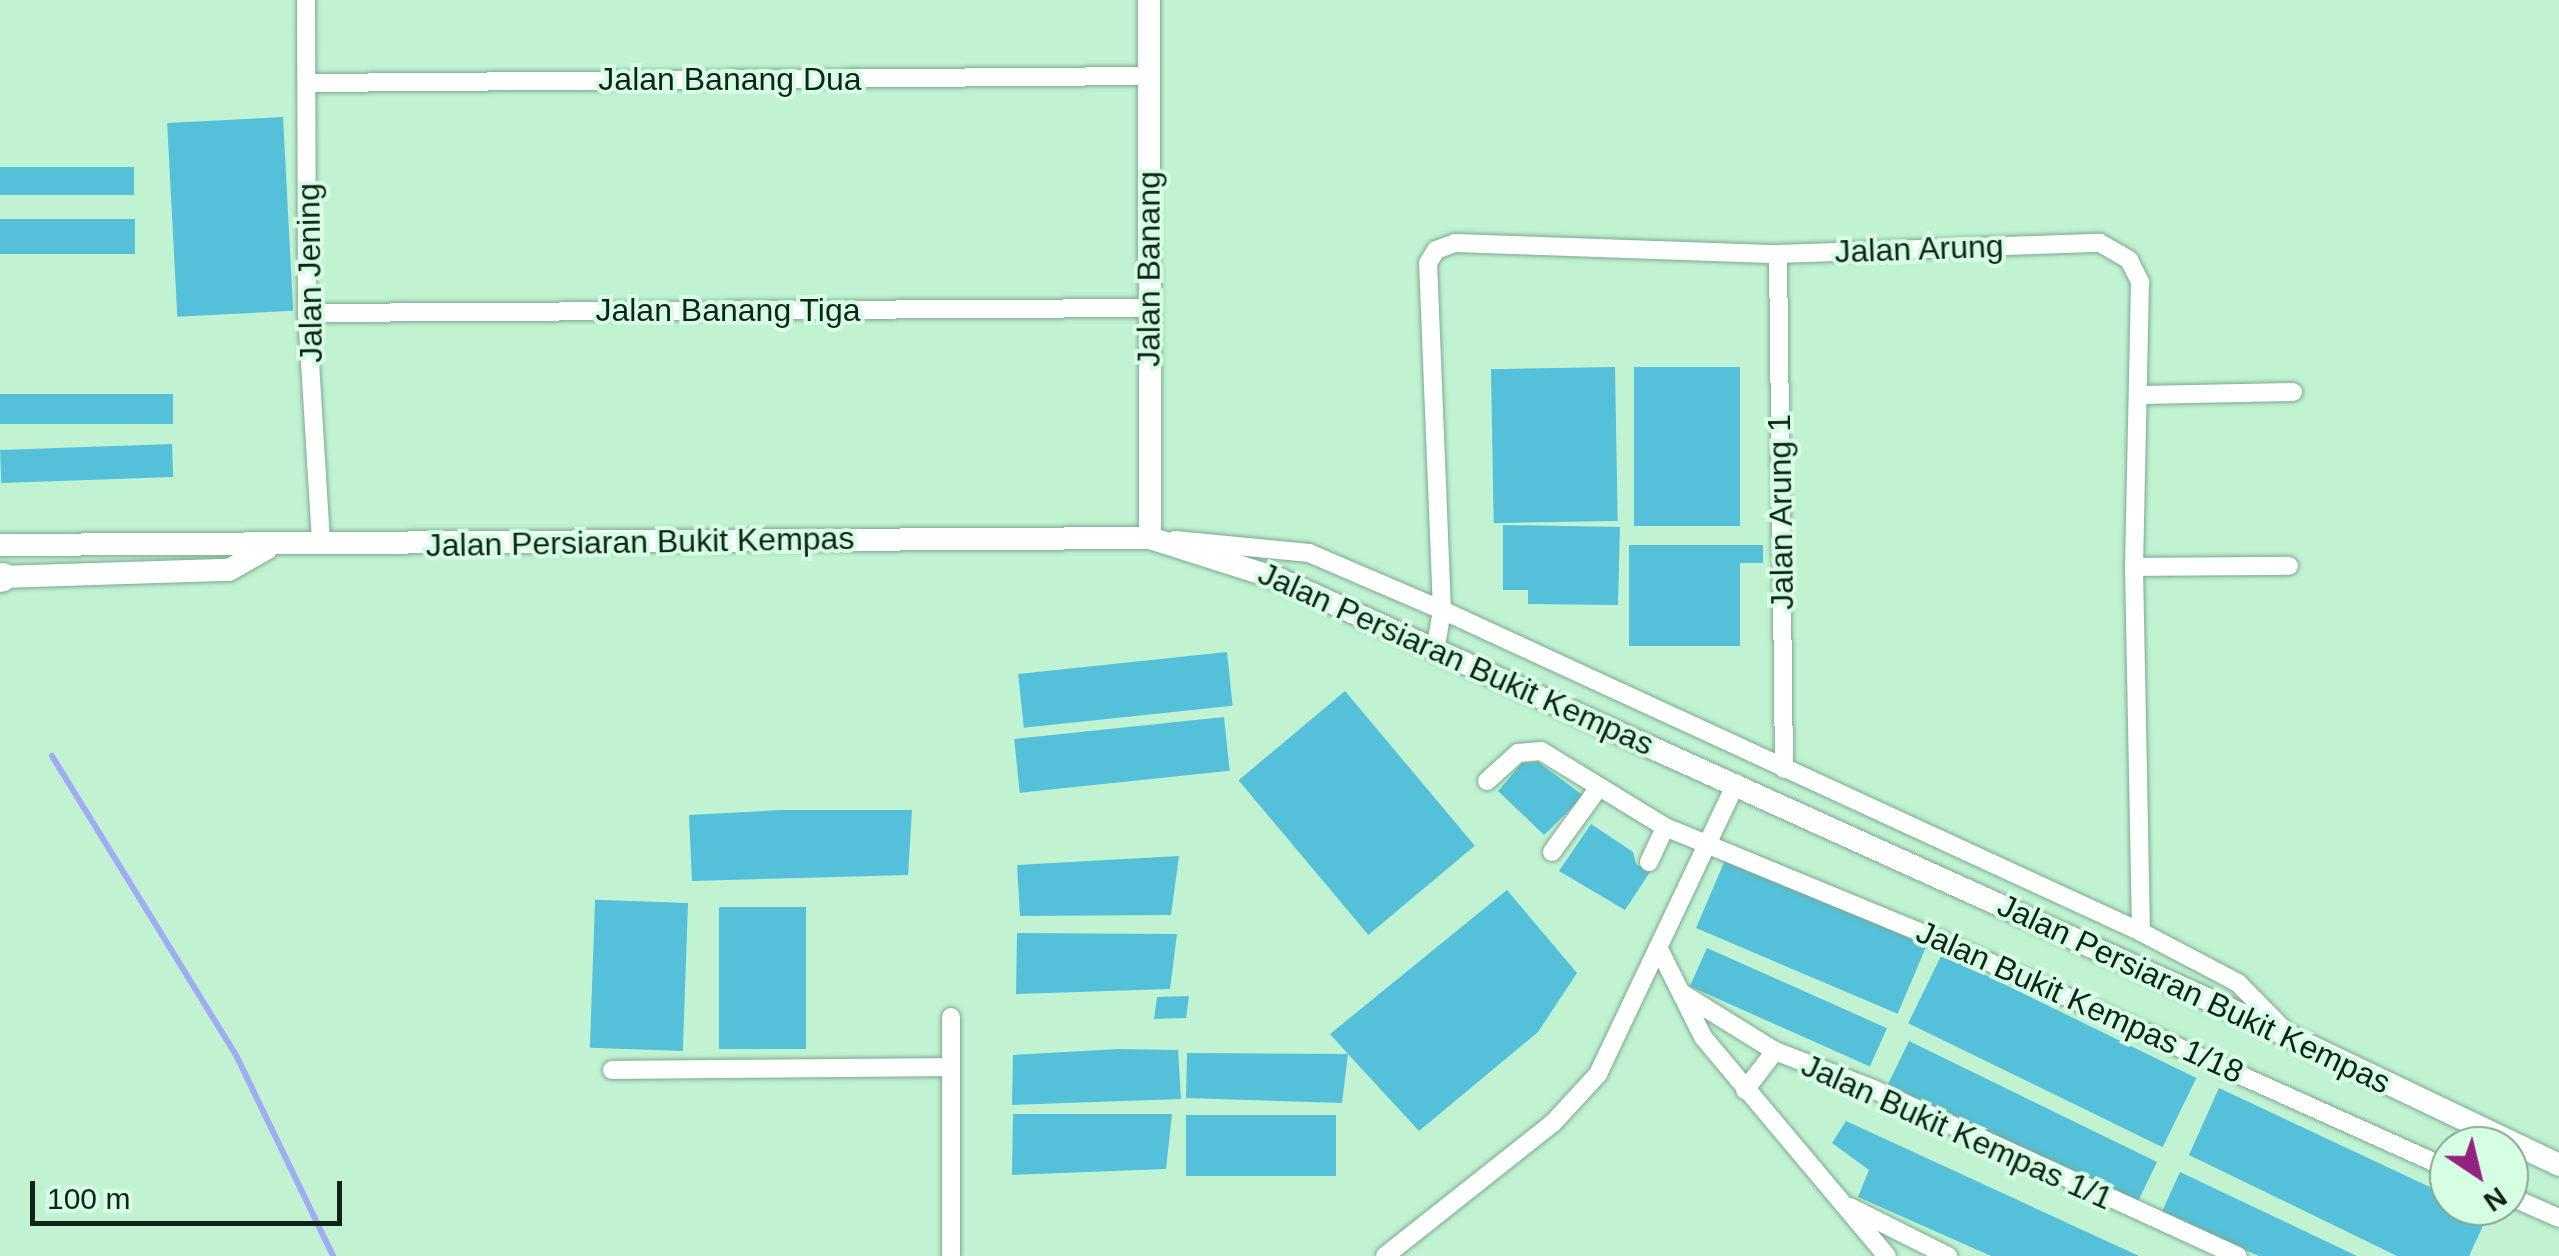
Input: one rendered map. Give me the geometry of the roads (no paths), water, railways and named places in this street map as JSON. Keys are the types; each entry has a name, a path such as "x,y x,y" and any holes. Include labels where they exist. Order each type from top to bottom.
{"street":[{"name":"Jalan Jening","path":"306,0 310,83 307,312 321,546"},
{"name":"Jalan Banang","path":"1149,0 1150,538"},
{"name":"Jalan Banang Dua","path":"310,83 1150,76"},
{"name":"Jalan Arung","path":"1435,652 1442,610 1428,264 1436,250 1455,243 1778,254 2100,242 2129,260 2140,282 2134,566 2140,932"},
{"name":"Jalan Arung 1","path":"1778,254 1784,769"},
{"name":"Jalan Banang Tiga","path":"307,312 1149,308"},
{"path":"2140,395 2292,392"},
{"path":"1150,538 1309,553 1442,610 2140,932 2238,983 2292,1036"},
{"name":"Jalan Persiaran Bukit Kempas","path":"0,545 220,540 266,548 1150,538 1243,564 1736,783 2292,1036 2559,1165"},
{"name":"Jalan Persiaran Bukit Kempas","path":"1,578 229,570 266,548"},
{"path":"2134,566 2290,566"},
{"name":"Jalan Bukit Kempas 1/18","path":"1486,781 1518,753 1541,751 1665,827 1706,846 1942,941 2429,1159"},
{"path":"1385,1256 1574,1105 1598,1074 1660,951 1736,783"},
{"path":"1552,852 1599,787"},
{"path":"1649,862 1665,827"},
{"path":"1660,951 1703,1037 1888,1256"},
{"name":"Jalan Bukit Kempas 1/1","path":"1684,994 1775,1052 1873,1089 2238,1256"},
{"path":"951,1017 951,1256"},
{"path":"1745,1090 1775,1052"},
{"path":"612,1070 951,1066"},
{"path":"1841,1203 1948,1256"},
{"path":"2529,1205 2559,1218"}],"waterway":[{"path":"52,756 235,1053 333,1256"}]}
